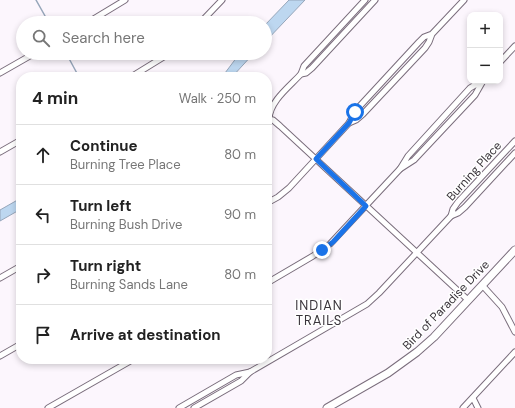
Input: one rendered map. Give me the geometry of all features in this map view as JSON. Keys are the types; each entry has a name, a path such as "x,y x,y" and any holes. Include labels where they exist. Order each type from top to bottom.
{"street":[{"path":"99,16 125,0"},
{"path":"207,16 222,0"},
{"path":"272,107 301,74 304,66 365,0"},
{"path":"301,74 310,70 375,0"},
{"path":"272,201 290,188 349,123 358,108 419,42 432,34 464,0"},
{"path":"349,123 356,120 363,114 425,48 432,34"},
{"path":"503,59 515,46"},
{"path":"0,73 22,60"},
{"path":"139,72 159,60"},
{"path":"272,280 328,246 400,169 408,156 473,86 477,84"},
{"path":"272,121 280,126 468,300"},
{"name":"Burning Place","path":"451,216 458,202 515,141"},
{"path":"0,152 16,143"},
{"name":"Burning Place","path":"272,359 367,304 451,216 465,207 515,153"},
{"name":"Bird of Paradise Drive","path":"327,408 388,373 410,358 429,342 515,250"},
{"path":"0,278 16,269"},
{"path":"482,285 502,306 515,332"},
{"path":"0,356 16,347"},
{"path":"463,408 515,352"},
{"path":"48,408 123,364"},
{"name":"Burning Place","path":"250,372 264,364"},
{"path":"179,408 236,375 250,372"},
{"path":"194,408 241,381 250,372"},
{"path":"473,398 478,408"}],"water":[{"path":"289,0 305,0 272,35 272,18"},
{"path":"235,60 248,60 237,72 226,72"},
{"path":"16,201 16,212 0,221 0,210"}],"waterway":[{"path":"36,0 45,16"},
{"path":"70,60 76,72"}],"district":[{"name":"INDIAN TRAILS","path":"319,312"}],"route":[{"path":"322,250 333,242 366,206 316,159 349,123 355,112"}]}
